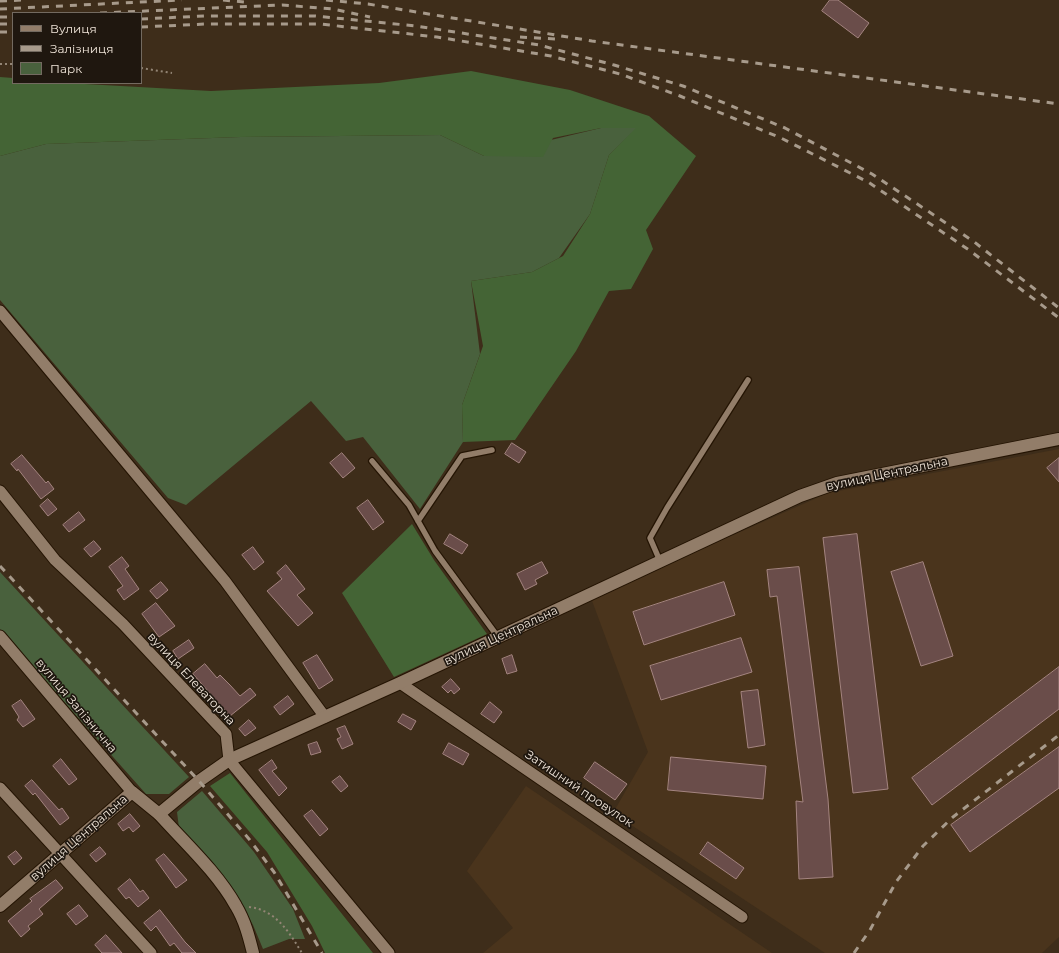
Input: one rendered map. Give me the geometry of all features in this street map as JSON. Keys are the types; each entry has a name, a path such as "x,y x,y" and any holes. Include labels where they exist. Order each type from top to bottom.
{"main road":[{"name":"вулиця Центральна","path":"0,906 132,792 159,814 199,781 229,760 400,683 800,496 837,483 1059,439"},
{"path":"159,814 214,877 236,906 244,922 253,953"}],"street":[{"path":"0,311 225,581 325,717"},
{"name":"вулиця Елеваторна","path":"0,491 55,560 123,624 226,734 229,760"},
{"name":"вулиця Залізнична","path":"0,636 132,792"},
{"name":"Затишний провулок","path":"400,683 742,917"},
{"path":"229,760 389,953"},
{"path":"0,788 151,953"}],"lane":[{"path":"660,561 650,538 667,508 748,380"},
{"path":"418,521 462,456 492,450"},
{"path":"372,461 409,505 435,552 498,637"}],"path":[{"path":"0,64 12,64"},
{"path":"142,68 172,74"},
{"path":"236,906 257,908 277,918 302,953"}],"shaded area":[{"path":"1059,449 1059,937 1042,953 825,953 613,813 648,752 591,598 828,493"},
{"path":"526,786 772,953 483,953 513,928 467,871"}],"green space":[{"path":"471,71 570,90 649,116 696,156 646,230 653,249 631,289 609,291 576,351 515,440 463,442 462,405 483,346 471,281 532,272 563,256 590,214 609,155 636,128 601,128 553,138 543,157 484,156 440,135 240,137 46,144 0,156 0,77 12,78 12,84 85,84 211,91 379,83"},
{"path":"601,128 637,128 609,155 590,214 559,258 532,272 471,281 480,354 462,405 463,442 420,509 363,437 346,441 311,401 186,505 168,498 0,300 0,156 46,144 240,137 440,135 484,156"},
{"path":"412,524 434,560 487,634 394,677 342,593"},
{"path":"0,572 189,777 169,794 146,794 0,630"},
{"path":"230,773 373,953 325,953 312,926 267,852 210,786"},
{"path":"202,791 254,852 293,909 305,939 289,939 263,949 253,925 235,892 179,828 177,812"}],"building":[{"path":"830,0 838,0 869,23 858,38 822,11"},
{"path":"512,443 526,452 519,463 505,454"},
{"path":"342,453 355,468 343,478 330,463"},
{"path":"22,455 46,483 48,481 54,489 41,499 18,469 17,471 11,464"},
{"path":"1059,458 1059,482 1047,468"},
{"path":"48,499 57,509 48,516 40,506"},
{"path":"368,500 384,522 373,530 357,508"},
{"path":"79,512 85,520 69,532 63,525"},
{"path":"450,534 468,545 462,554 444,544"},
{"path":"857,534 888,789 853,793 823,538"},
{"path":"94,541 101,549 91,557 84,549"},
{"path":"253,547 264,562 254,570 242,555"},
{"path":"122,557 129,566 125,569 139,589 124,600 117,590 123,586 109,567"},
{"path":"542,562 548,573 535,580 537,584 525,590 517,574"},
{"path":"923,562 953,656 921,666 891,572"},
{"path":"286,565 305,589 297,595 313,613 298,626 267,591 282,579 277,573"},
{"path":"799,567 828,799 833,877 799,879 796,801 803,802 777,596 770,597 767,570"},
{"path":"161,582 168,590 157,599 150,591"},
{"path":"724,582 735,615 644,645 633,612"},
{"path":"156,603 175,626 159,637 142,614"},
{"path":"741,638 752,672 661,700 650,666"},
{"path":"189,640 194,648 178,659 173,651"},
{"path":"317,655 333,680 319,689 303,663"},
{"path":"512,655 517,671 507,674 502,659"},
{"path":"205,664 217,678 220,675 240,696 250,688 256,695 230,716 193,674"},
{"path":"1059,667 1059,709 932,805 912,778"},
{"path":"451,679 460,689 454,694 451,690 448,693 442,687"},
{"path":"758,690 765,745 748,748 741,692"},
{"path":"288,696 294,704 280,715 274,707"},
{"path":"21,700 35,719 23,727 17,720 19,717 12,706"},
{"path":"490,702 502,712 494,723 481,714"},
{"path":"403,714 416,721 411,730 398,722"},
{"path":"249,720 256,728 245,736 239,729"},
{"path":"345,726 353,744 342,749 337,739 341,737 337,729"},
{"path":"317,742 321,752 311,755 308,745"},
{"path":"449,743 469,754 463,765 443,754"},
{"path":"1059,747 1059,788 970,852 951,825"},
{"path":"671,757 766,766 763,799 668,790"},
{"path":"61,759 77,779 69,785 53,766"},
{"path":"272,760 277,768 272,771 287,788 279,796 259,770"},
{"path":"595,762 627,784 615,800 584,778"},
{"path":"340,776 348,786 341,792 332,782"},
{"path":"32,780 59,810 62,808 69,818 60,825 35,793 33,795 25,786"},
{"path":"312,810 328,829 320,836 304,816"},
{"path":"130,814 140,826 133,832 129,827 123,831 118,824"},
{"path":"708,842 744,868 736,879 700,854"},
{"path":"100,847 106,854 96,862 90,855"},
{"path":"16,851 22,858 14,865 8,857"},
{"path":"164,854 187,880 176,888 156,860"},
{"path":"130,879 140,892 143,890 149,898 138,907 129,897 126,899 118,889"},
{"path":"56,880 63,888 39,909 43,914 28,926 30,929 21,937 8,921 32,901 30,899"},
{"path":"79,905 88,916 76,925 67,914"},
{"path":"160,910 185,942 196,953 182,953 174,943 170,946 156,926 151,931 144,923"},
{"path":"106,935 122,953 102,953 95,945"}],"railway":[{"path":"0,1 23,0"},
{"path":"0,9 182,0"},
{"path":"223,0 245,2"},
{"path":"326,0 368,4 592,41 1059,104"},
{"path":"123,12 282,5 333,9 370,17"},
{"path":"142,19 204,16 315,16 416,26 539,45 614,65 683,86 785,128 872,174 973,241 1059,308"},
{"path":"0,17 12,17"},
{"path":"0,24 12,24"},
{"path":"142,27 206,24 320,24 437,37 551,56 620,74 680,96 781,138 868,182 969,250 1059,318"},
{"path":"0,32 12,32"},
{"path":"520,37 556,39"},
{"path":"0,566 199,781 249,839 274,872 322,953"},
{"path":"854,953 870,930 896,882 923,846 953,817 1059,735"}]}
